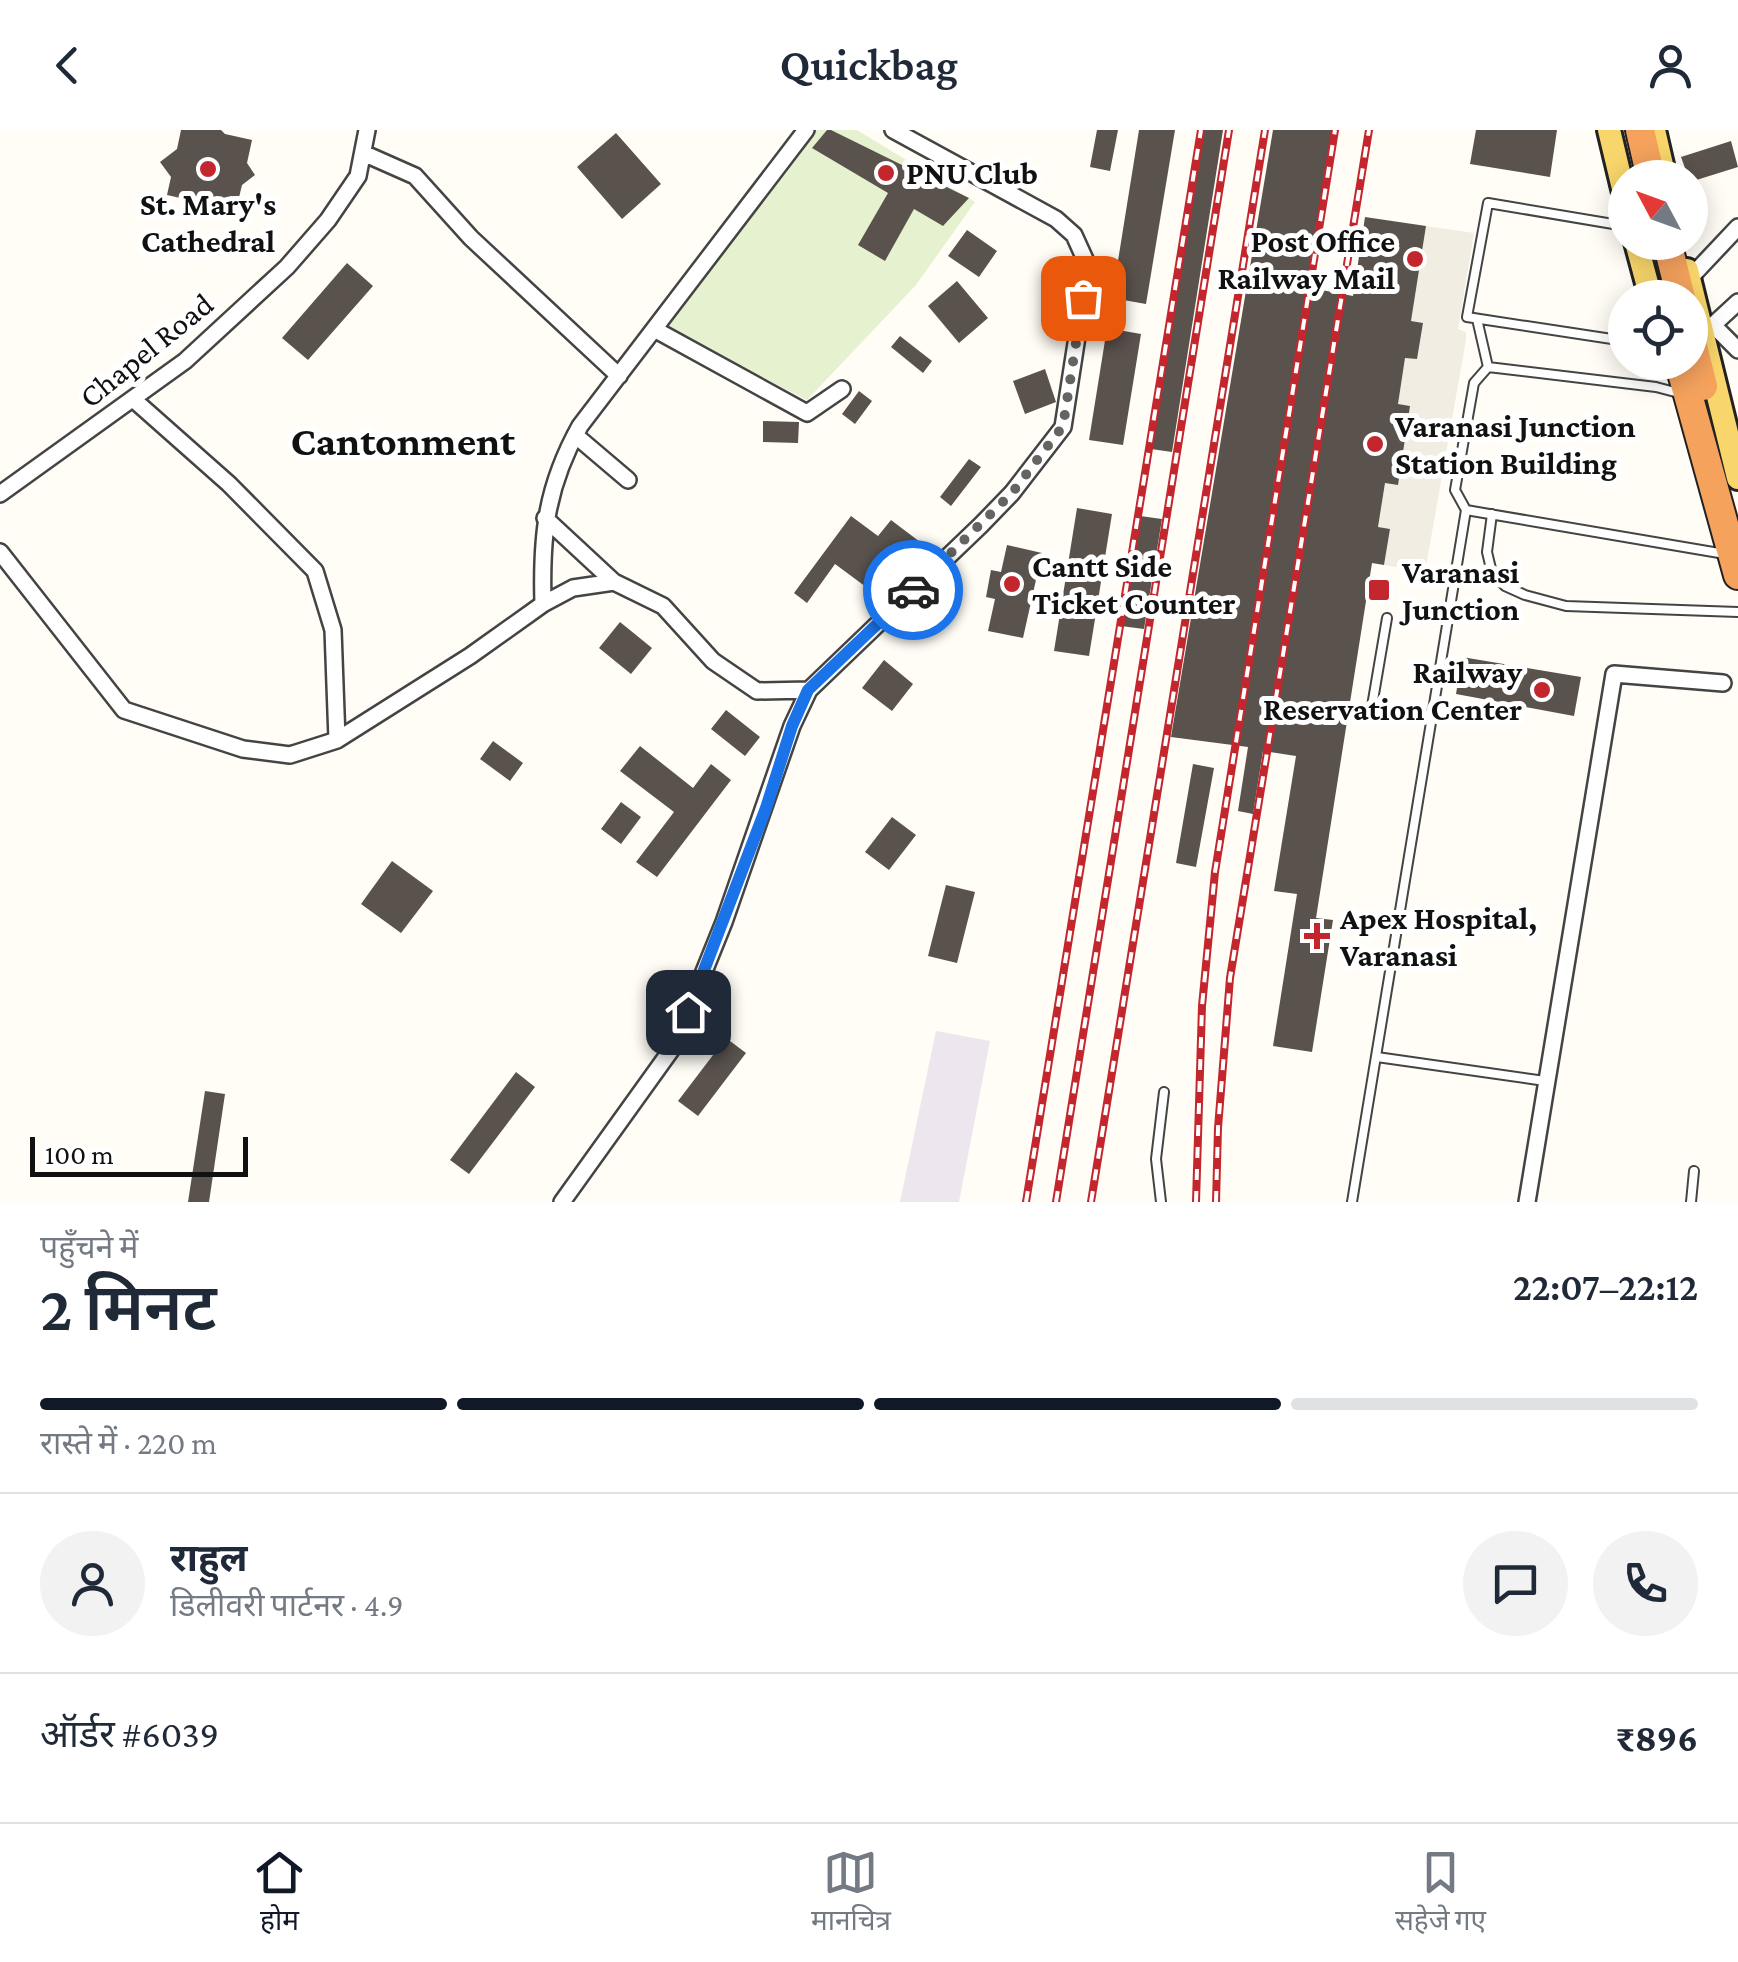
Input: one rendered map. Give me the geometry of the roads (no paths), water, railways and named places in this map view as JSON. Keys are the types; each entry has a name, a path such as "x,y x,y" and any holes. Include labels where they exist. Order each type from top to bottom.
{"highway":[{"path":"1622,130 1629,160"},
{"path":"1640,130 1647,160"},
{"path":"1708,361 1738,515"},
{"path":"1684,380 1732,564"}],"main road":[{"path":"1609,130 1616,160"},
{"path":"1654,130 1661,160"},
{"path":"1708,355 1738,478"},
{"path":"1672,380 1732,564 1738,596"}],"street":[{"name":"Chapel Road","path":"0,494 185,361 287,267 328,220 358,176 366,130"},
{"path":"543,604 545,518 561,460 618,376 806,130"},
{"path":"562,1202 674,1046 719,936 808,690 1012,493 1063,426 1088,266 1074,236 1056,219 893,130"},
{"path":"363,154 415,176 471,238 618,376"},
{"path":"1692,280 1738,227"},
{"path":"1708,325 1738,302"},
{"path":"654,328 806,413 842,389"},
{"path":"1708,333 1738,350"},
{"path":"133,399 229,484 315,571 334,630 337,740"},
{"path":"576,434 628,480"},
{"path":"545,518 614,582 663,606 713,661 757,691 808,690"},
{"path":"0,552 124,710 243,749 290,755 337,740 470,656 543,604 574,588 614,582"},
{"path":"1527,1202 1614,674 1723,682"}],"lane":[{"path":"1608,223 1488,203 1466,317 1608,338"},
{"path":"1478,319 1488,367"},
{"path":"1488,367 1676,392"},
{"path":"1352,1202 1466,510 1455,490 1474,383 1488,367"},
{"path":"1466,510 1732,564"},
{"path":"1492,514 1487,552 1492,573 1504,586 1524,596 1566,606 1738,612"},
{"path":"1387,618 1372,706 1434,716"},
{"path":"1377,1057 1547,1081"},
{"path":"1161,1202 1156,1160 1164,1092"},
{"path":"1691,1202 1694,1171"}],"railway":[{"path":"1026,1202 1201,130"},
{"path":"1056,1202 1229,130"},
{"path":"1091,1202 1265,130"},
{"path":"1196,1202 1202,1006 1215,872 1335,130"},
{"path":"1216,1202 1230,978 1369,130"}],"place":[{"name":"St. Mary's Cathedral","path":"208,169"},
{"name":"PNU Club","path":"886,173"},
{"name":"Post Office Railway Mail","path":"1415,259"},
{"name":"Varanasi Junction Station Building","path":"1375,444"},
{"name":"Cantt Side Ticket Counter","path":"1012,584"},
{"name":"Varanasi Junction","path":"1379,590"},
{"name":"Railway Reservation Center","path":"1542,690"},
{"name":"Apex Hospital, Varanasi","path":"1317,936"}],"district":[{"name":"Cantonment","path":"403,440"}]}
